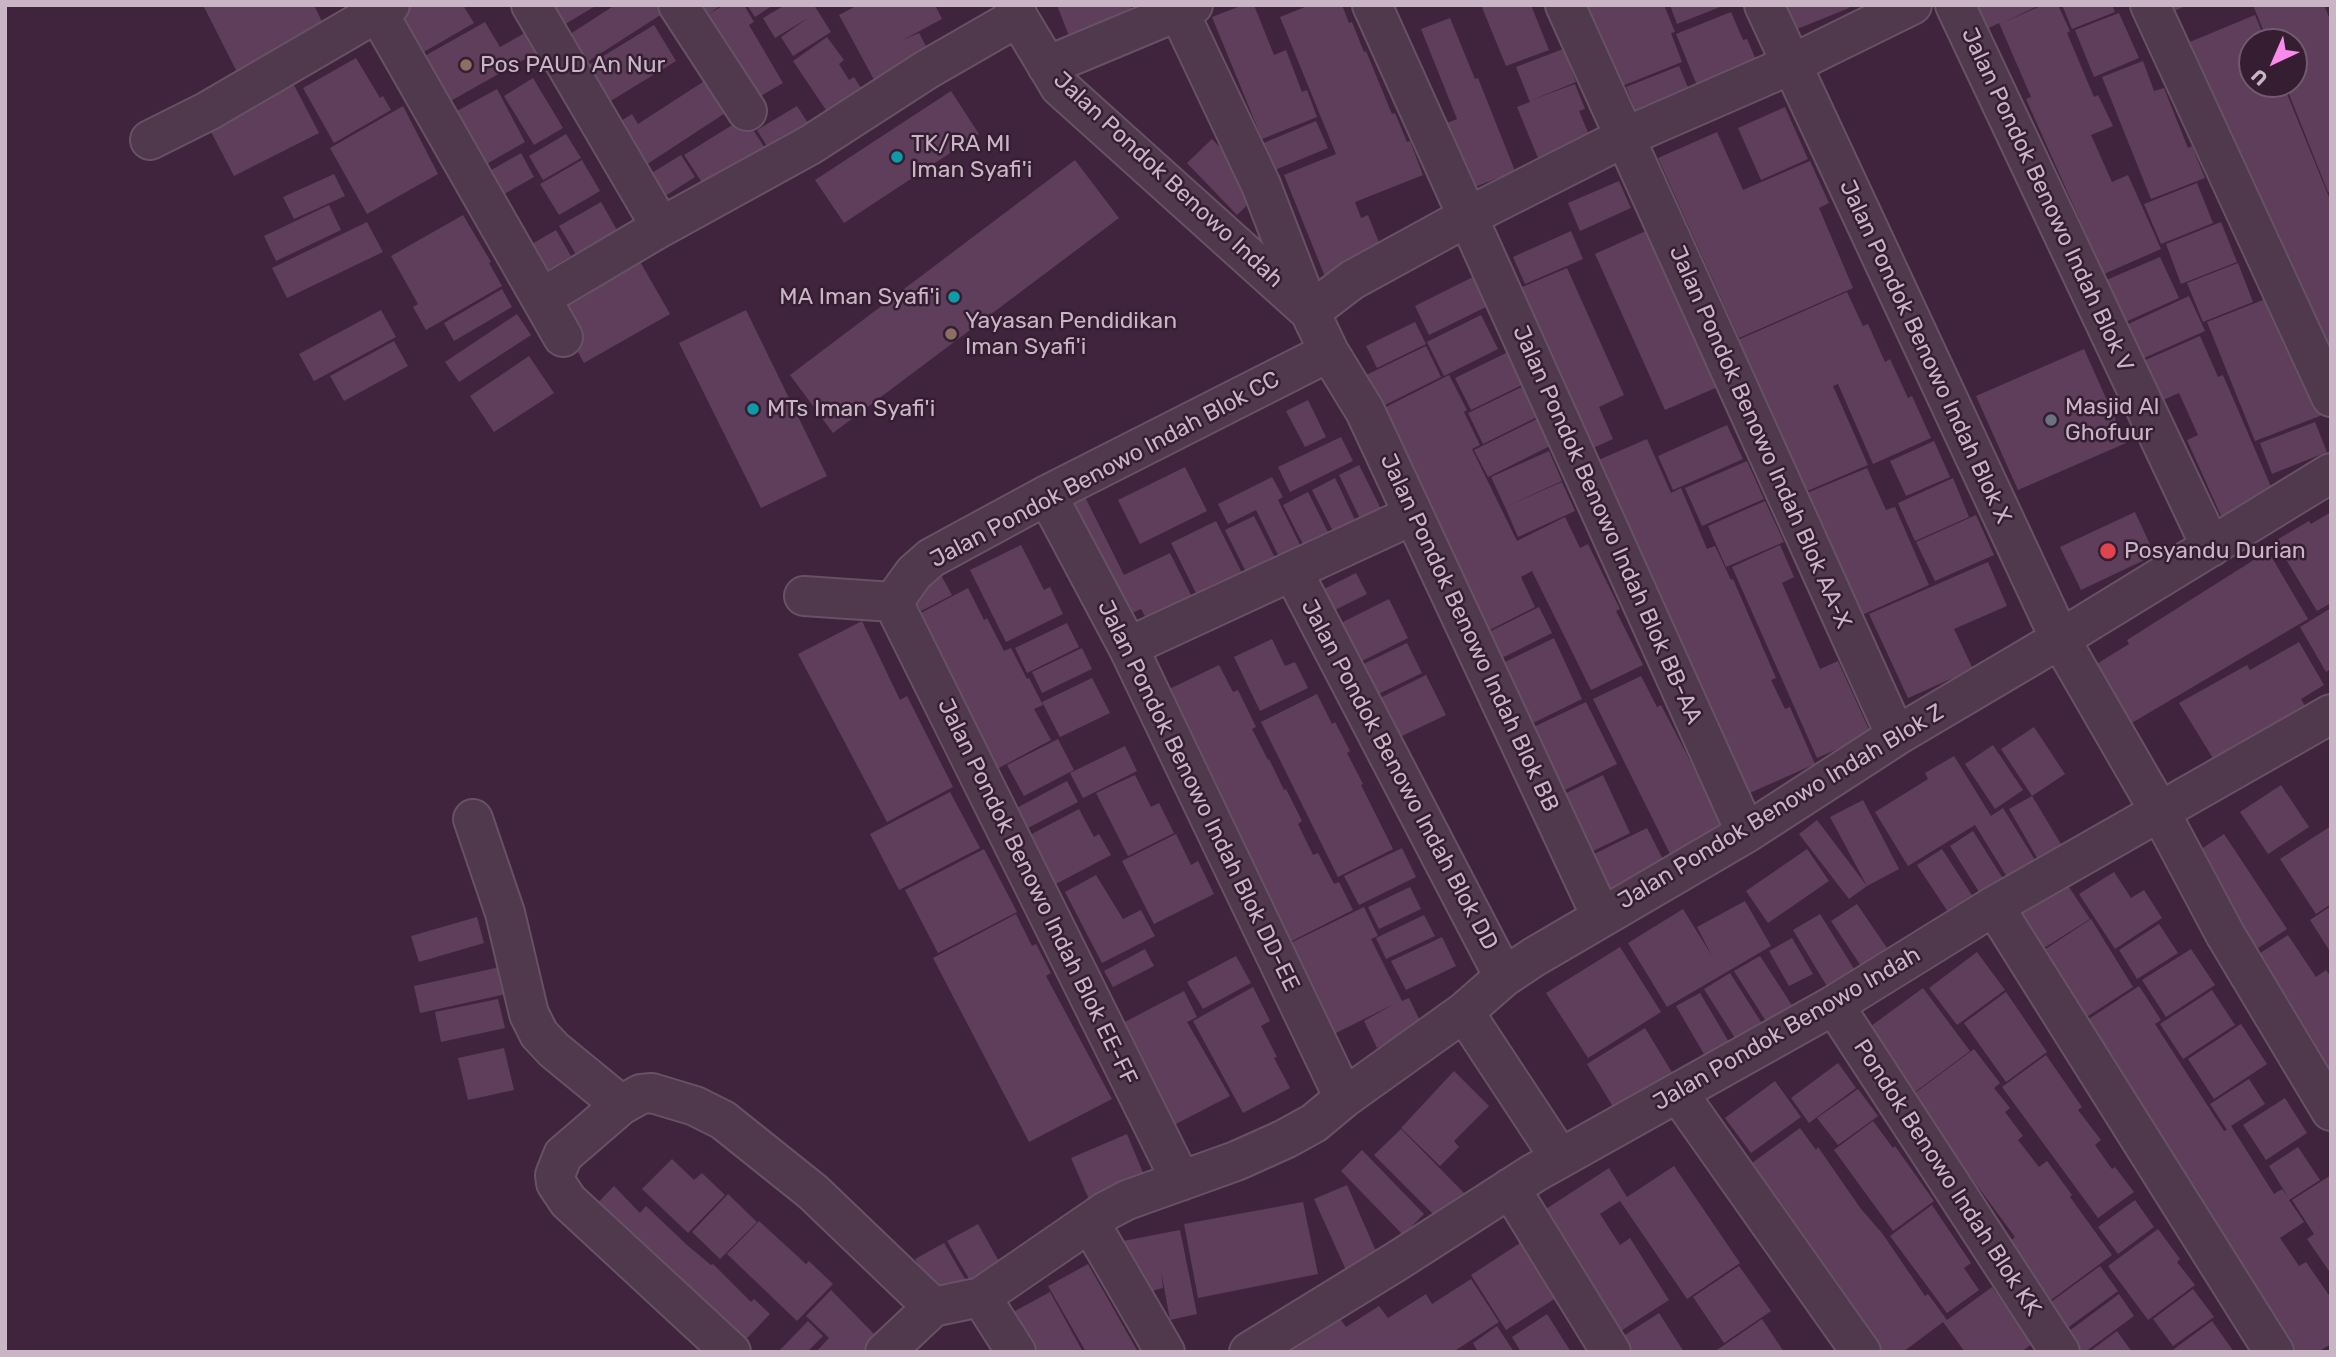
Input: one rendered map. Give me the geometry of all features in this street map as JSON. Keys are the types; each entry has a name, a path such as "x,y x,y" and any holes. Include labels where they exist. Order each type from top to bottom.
{"street":[{"path":"531,5 661,227"},
{"path":"678,5 747,111"},
{"name":"Jalan Pondok Benowo Indah Blok BB-AA","path":"1372,5 1746,833"},
{"name":"Jalan Pondok Benowo Indah Blok AA-X","path":"1565,5 1896,736"},
{"name":"Jalan Pondok Benowo Indah Blok X","path":"1764,5 2060,639 2160,812 2225,934 2331,1111"},
{"path":"1310,312 1352,280 1467,217 1625,137 1790,65 1912,5"},
{"name":"Jalan Pondok Benowo Indah Blok V","path":"1955,5 2211,547"},
{"path":"2150,5 2331,397"},
{"path":"1047,66 1186,9"},
{"name":"Jalan Pondok Benowo Indah Blok BB","path":"1186,9 1261,185 1310,312 1329,352 1365,411 1601,916"},
{"path":"158,136 208,111 371,11 563,337"},
{"path":"541,298 661,227 810,145 1016,11"},
{"name":"Jalan Pondok Benowo Indah","path":"1016,11 1060,87 1310,312"},
{"name":"Jalan Pondok Benowo Indah Blok CC","path":"893,602 914,573 931,558 1047,495 1329,352"},
{"name":"Jalan Pondok Benowo Indah Blok Z","path":"981,1297 1127,1200 1285,1139 1314,1123 1344,1098 1464,1012 1504,977 1601,916 1746,833 1896,736 2331,473"},
{"name":"Jalan Pondok Benowo Indah Blok DD-EE","path":"1047,495 1128,647 1344,1098"},
{"path":"1128,647 1413,515"},
{"name":"Jalan Pondok Benowo Indah Blok DD","path":"1293,572 1504,977"},
{"path":"804,596 893,602"},
{"name":"Jalan Pondok Benowo Indah Blok EE-FF","path":"893,602 1181,1181"},
{"name":"Jalan Pondok Benowo Indah","path":"1249,1352 1560,1158 1834,1005 1994,906 2331,714"},
{"path":"473,819 505,913 529,1014 539,1034 554,1050 621,1105"},
{"path":"1994,906 2274,1352"},
{"name":"Pondok Benowo Indah Blok KK","path":"1834,1005 2060,1352"},
{"path":"1464,1012 1560,1158"},
{"path":"731,1352 568,1201 556,1183 555,1175 563,1155 621,1105 641,1094 652,1093 695,1106 723,1120 813,1192 933,1307"},
{"path":"1678,1093 1847,1347"},
{"path":"1510,1188 1608,1351"},
{"path":"1090,1223 1166,1352"},
{"path":"885,1352 933,1307 981,1297 1016,1352"}],"building":[{"path":"203,5 314,5 327,32 239,76"},
{"path":"412,5 463,5 474,23 410,60 387,19"},
{"path":"535,5 597,5 552,32"},
{"path":"615,5 656,5 662,14 581,66 564,38"},
{"path":"686,5 721,5 709,14 724,5 744,5 754,22 749,25 783,83 745,105"},
{"path":"747,5 773,5 755,17"},
{"path":"785,5 814,5 831,32 793,56 781,37 808,18 775,38 763,18"},
{"path":"858,5 935,5 942,19 903,40 919,33 934,61 879,89 839,15"},
{"path":"1057,5 1130,5 1132,12 1069,36"},
{"path":"1243,5 1254,5 1274,55 1286,50 1302,92 1307,90 1317,117 1262,139 1212,17"},
{"path":"1310,5 1342,5 1364,52 1366,51 1392,114 1395,113 1407,142 1410,141 1423,175 1355,202 1361,218 1368,215 1386,260 1328,284 1284,175 1336,154 1280,17"},
{"path":"1481,5 1531,5 1549,50 1506,66"},
{"path":"1578,5 1664,5 1675,32 1671,33 1682,62 1612,90"},
{"path":"1670,5 1725,5 1677,24"},
{"path":"1774,5 1848,5 1849,8 1785,34"},
{"path":"1977,5 2040,5 2002,23 2043,5 2058,5 2094,97 2098,95 2113,126 2091,135 2112,182 2128,175 2161,249 2104,274 2026,99 2031,97 1999,23 1987,29"},
{"path":"2062,5 2112,5 2115,12 2072,29"},
{"path":"2160,5 2188,5 2164,15"},
{"path":"2253,5 2324,5 2331,22 2331,191 2328,192 2291,98 2308,98 2308,28 2262,28"},
{"path":"1731,12 1743,40 1747,39 1763,76 1703,100 1676,34"},
{"path":"2119,13 2139,58 2094,77 2075,30"},
{"path":"2255,15 2260,28 2238,28 2238,98 2289,98 2331,202 2331,364 2180,46"},
{"path":"1450,18 1475,79 1478,78 1515,171 1475,187 1465,160 1451,166 1435,128 1457,119 1421,29"},
{"name":"Pos PAUD An Nur","path":"485,22 500,47 530,30 541,50 440,107 414,62"},
{"path":"654,25 676,61 609,102 587,66"},
{"path":"827,37 844,60 839,64 849,80 854,77 865,94 830,116 793,61"},
{"path":"1563,49 1576,82 1532,100 1575,84 1585,109 1579,111 1590,137 1538,158 1517,107 1530,102 1516,67"},
{"path":"356,58 380,98 383,96 391,110 334,143 303,88"},
{"path":"2143,61 2154,91 2164,88 2188,148 2192,146 2205,178 2151,199 2102,77"},
{"path":"1679,66 1690,92 1637,114 1626,87"},
{"path":"712,76 733,108 632,174 605,131 632,114 638,124"},
{"path":"533,78 563,128 534,145 504,96"},
{"path":"294,85 319,133 234,176 209,128"},
{"path":"497,89 525,142 476,170 446,117"},
{"name":"TK/RA MI Iman Syafi'i","path":"951,91 979,134 844,223 815,180"},
{"path":"403,106 438,174 367,214 330,148"},
{"path":"797,106 808,123 768,148 757,130"},
{"path":"1785,107 1808,159 1761,180 1738,128"},
{"path":"745,117 766,150 705,187 684,155"},
{"path":"1316,121 1328,148 1270,172 1259,145"},
{"path":"1717,132 1743,190 1810,161 1829,203 1819,208 1853,288 1739,338 1658,158"},
{"path":"566,134 581,158 543,180 529,156"},
{"path":"1212,139 1262,191 1237,215 1187,163"},
{"path":"521,153 534,177 492,201 479,177"},
{"path":"681,155 695,177 651,205 637,182"},
{"path":"582,160 600,191 559,215 540,184"},
{"name":"MA Iman Syafi'i","path":"1075,160 1119,218 833,433 790,375"},
{"path":"334,174 345,196 294,219 283,197"},
{"path":"1619,181 1631,208 1580,231 1568,203"},
{"path":"2197,183 2213,223 2161,244 2144,204"},
{"path":"601,202 621,237 580,261 559,226"},
{"path":"329,205 341,230 276,261 264,236"},
{"path":"463,215 502,286 426,330 413,307 418,304 391,256"},
{"path":"367,222 383,252 287,298 272,268"},
{"path":"2221,222 2237,262 2181,284 2166,244"},
{"path":"556,230 571,256 533,278 518,252"},
{"path":"1648,230 1720,386 1665,410 1595,254"},
{"path":"1571,231 1583,259 1525,284 1513,257"},
{"path":"2160,257 2179,298 2123,323 2104,281"},
{"path":"638,258 670,314 584,363 553,307"},
{"path":"2238,263 2253,302 2203,322 2187,283"},
{"path":"1567,268 1624,395 1599,407 1613,439 1582,453 1515,290"},
{"path":"1473,277 1488,306 1429,335 1415,306"},
{"path":"502,289 512,307 454,341 444,323"},
{"path":"1847,292 1863,326 1868,324 1885,362 1890,359 1908,398 1912,396 1931,438 1873,464 1838,384 1833,386 1868,465 1798,495 1731,343"},
{"path":"2189,296 2205,331 2126,366 2111,332"},
{"path":"2273,296 2325,414 2255,441 2207,322"},
{"path":"381,310 396,337 314,381 299,354"},
{"name":"MTs Iman Syafi'i","path":"746,310 827,476 761,508 679,343"},
{"path":"517,314 531,335 459,382 445,362"},
{"path":"1481,315 1498,349 1444,376 1427,342"},
{"path":"1415,322 1426,344 1377,368 1366,346"},
{"path":"2200,336 2218,377 2223,375 2278,503 2226,527 2187,440 2198,435 2179,393 2159,402 2141,362"},
{"path":"394,341 408,366 344,401 330,376"},
{"path":"1426,346 1441,377 1377,409 1362,377"},
{"name":"Masjid Al Ghofuur","path":"2084,349 2126,443 2018,490 1976,396"},
{"path":"1510,351 1526,383 1471,410 1455,378"},
{"path":"529,356 554,393 494,432 470,396"},
{"path":"1449,375 1467,410 1464,412 1480,445 1472,449 1517,541 1565,517 1580,548 1588,544 1620,609 1616,611 1643,665 1591,690 1532,571 1521,577 1535,607 1478,636 1368,416"},
{"path":"1532,382 1547,412 1483,444 1468,413"},
{"path":"1308,400 1326,437 1305,447 1286,411"},
{"path":"1537,419 1550,446 1488,477 1474,450"},
{"path":"2315,422 2327,452 2272,474 2260,443"},
{"path":"1727,425 1743,459 1673,490 1658,456"},
{"path":"1341,437 1353,461 1290,492 1278,467"},
{"path":"1647,439 1671,493 1681,488 1707,549 1715,546 1731,580 1733,579 1776,678 1771,680 1785,709 1790,707 1815,764 1741,797 1587,465"},
{"path":"1934,441 1950,477 1906,496 1890,461"},
{"path":"1549,451 1562,481 1505,507 1491,477"},
{"path":"1747,461 1764,499 1702,526 1685,488"},
{"path":"1359,465 1385,517 1364,527 1339,475"},
{"path":"1185,467 1207,511 1140,544 1118,500"},
{"path":"1867,468 1886,510 1895,507 1929,585 1862,615 1807,493"},
{"path":"1272,477 1283,497 1278,500 1305,555 1283,565 1256,510 1228,524 1218,504"},
{"path":"1335,478 1359,528 1337,539 1312,490"},
{"path":"1953,478 1969,517 1915,541 1898,503"},
{"path":"1562,482 1575,511 1518,537 1505,507"},
{"path":"1082,491 1124,575 1170,553 1196,605 1151,627 1141,609 1117,620 1059,502"},
{"path":"1308,492 1332,540 1307,552 1283,505"},
{"path":"1765,501 1784,542 1726,567 1708,526"},
{"name":"Posyandu Durian","path":"2135,512 2155,555 2081,590 2060,547"},
{"path":"2331,512 2331,603 2317,611 2275,541 2309,521 2311,524"},
{"path":"1976,515 1994,555 1935,581 1916,542"},
{"path":"1254,516 1283,574 1254,588 1225,530"},
{"path":"1216,521 1249,587 1204,609 1171,543"},
{"path":"1021,545 1044,590 1050,587 1063,614 1006,642 970,570"},
{"path":"1780,545 1794,577 1782,583 1820,669 1838,661 1871,734 1817,758 1732,567"},
{"path":"2268,551 2308,619 2130,724 2095,665 2129,644 2127,640"},
{"path":"1988,562 2007,606 1954,629 1973,669 1908,698 1869,614"},
{"path":"1356,573 1367,594 1321,617 1310,596"},
{"path":"941,575 952,595 921,611 910,591"},
{"path":"968,588 1004,651 1011,648 1027,679 1029,678 1043,705 1034,709 1051,740 997,769 915,616"},
{"path":"1389,599 1408,638 1348,668 1329,629"},
{"path":"1539,607 1552,633 1502,658 1489,632"},
{"path":"2331,608 2331,669 2326,672 2300,627"},
{"path":"862,621 900,700 907,696 953,787 887,822 798,654"},
{"path":"1067,623 1079,647 1027,673 1015,648"},
{"path":"1554,638 1582,699 1531,724 1501,664"},
{"path":"1272,639 1285,666 1295,662 1308,688 1260,711 1234,657"},
{"path":"2299,642 2324,685 2301,699 2305,706 2214,760 2179,703 2247,665 2250,670"},
{"path":"1407,643 1422,673 1362,702 1347,672"},
{"path":"1082,648 1092,669 1042,693 1032,672"},
{"path":"1219,665 1233,692 1238,690 1256,727 1252,729 1302,821 1298,824 1313,855 1318,853 1334,884 1339,882 1353,910 1282,946 1157,695"},
{"path":"1426,675 1446,715 1385,744 1366,705"},
{"path":"1641,676 1657,707 1661,705 1731,839 1676,866 1593,699"},
{"path":"1092,678 1110,713 1060,737 1042,702"},
{"path":"1317,694 1350,751 1347,753 1363,784 1361,785 1393,849 1338,877 1261,722"},
{"path":"1586,702 1617,764 1549,798 1517,735"},
{"path":"2034,727 2065,774 2032,796 2001,749"},
{"path":"1058,739 1074,770 1024,796 1007,765"},
{"path":"1993,745 2023,790 1995,809 1965,764"},
{"path":"1125,746 1137,771 1083,798 1070,773"},
{"path":"1954,756 1991,816 2003,808 2040,868 2012,885 1975,825 1908,866 1875,812 1928,779 1925,773"},
{"path":"1135,775 1151,807 1159,803 1174,833 1128,856 1096,793"},
{"path":"1603,775 1630,833 1581,857 1552,800"},
{"path":"1067,781 1078,802 1024,830 1013,810"},
{"path":"2281,785 2309,827 2268,854 2240,812"},
{"path":"950,792 980,848 899,890 870,834"},
{"path":"2032,796 2064,849 2040,863 2009,809"},
{"path":"1863,800 1899,869 1867,886 1830,817"},
{"path":"1079,809 1094,837 1099,834 1111,855 1054,885 1028,836"},
{"path":"1817,820 1867,886 1849,899 1799,834"},
{"path":"2331,826 2331,904 2316,914 2280,859"},
{"path":"1647,828 1671,875 1608,906 1584,859"},
{"path":"1973,831 2009,888 1986,903 1950,846"},
{"path":"1176,834 1191,865 1198,861 1214,894 1154,924 1122,861"},
{"path":"2224,834 2287,929 2252,952 2189,857"},
{"path":"1402,848 1416,877 1359,905 1344,876"},
{"path":"984,849 1017,912 938,953 905,890"},
{"path":"1807,849 1829,881 1768,923 1746,891"},
{"path":"1942,849 1977,903 1952,918 1917,865"},
{"path":"2114,872 2131,898 2144,890 2162,918 2115,949 2079,894"},
{"path":"1096,875 1123,919 1141,910 1155,936 1102,963 1065,892"},
{"path":"2067,884 2090,919 2044,948 2022,914"},
{"path":"1410,887 1421,909 1379,929 1368,907"},
{"path":"1745,901 1771,946 1667,1007 1628,943 1683,909 1712,956 1697,927"},
{"path":"1857,904 1887,948 1861,966 1831,921"},
{"path":"2331,906 2331,953 2310,920"},
{"path":"1364,907 1378,936 1371,939 1402,1001 1409,998 1422,1025 1377,1048 1364,1021 1394,1004 1322,1040 1274,951"},
{"path":"1016,914 1032,946 1036,944 1051,973 1046,976 1112,1099 1029,1142 933,958"},
{"path":"1820,914 1856,972 1828,988 1793,930"},
{"path":"1424,915 1435,936 1386,959 1376,938"},
{"path":"477,917 484,943 419,962 411,936"},
{"path":"2091,919 2133,987 2082,1020 2038,954"},
{"path":"2159,924 2178,953 2137,979 2119,950"},
{"path":"2288,935 2316,977 2326,970 2331,977 2331,1105 2245,963"},
{"path":"1442,937 1456,966 1406,990 1391,961"},
{"path":"1792,938 1813,974 1789,986 1769,951"},
{"path":"1620,947 1661,1012 1588,1058 1546,993"},
{"path":"1145,949 1154,966 1113,987 1104,971"},
{"path":"2191,949 2215,985 2166,1017 2142,980"},
{"path":"1977,952 2005,990 1957,1025 1929,988"},
{"path":"1236,956 1251,983 1203,1009 1187,982"},
{"path":"1760,956 1795,1010 1769,1026 1734,971"},
{"path":"500,967 506,994 420,1013 414,986"},
{"path":"1730,973 1761,1022 1735,1038 1704,989"},
{"path":"2139,986 2161,1020 2155,1024 2224,1131 2227,1130 2210,1104 2249,1079 2265,1104 2231,1126 2274,1194 2282,1189 2288,1197 2269,1166 2298,1147 2320,1180 2289,1200 2304,1222 2280,1238 2299,1266 2306,1262 2331,1298 2331,1344 2318,1352 2280,1352 2075,1028"},
{"path":"1253,987 1270,1021 1261,1026 1290,1088 1243,1113 1193,1021"},
{"path":"1923,988 1970,1051 1915,1092 1871,1026"},
{"path":"2212,990 2235,1025 2183,1059 2160,1024"},
{"path":"1184,991 1197,1017 1187,1022 1230,1096 1174,1125 1121,1024"},
{"path":"2006,992 2047,1052 2006,1082 1964,1023"},
{"path":"1700,993 1732,1047 1708,1061 1676,1006"},
{"path":"498,999 505,1028 441,1042 435,1012"},
{"path":"2241,1024 2267,1064 2214,1099 2188,1059"},
{"path":"1645,1028 1673,1074 1615,1110 1587,1064"},
{"path":"504,1048 514,1090 468,1100 458,1058"},
{"path":"1974,1049 2000,1083 1994,1088 2010,1108 2005,1112 2023,1136 2018,1140 2039,1167 2047,1161 2112,1255 2051,1300 2009,1242 2015,1237 1911,1096"},
{"path":"2046,1055 2082,1107 2078,1110 2101,1140 2095,1145 2112,1169 2115,1167 2134,1192 2098,1218 2002,1087"},
{"path":"1838,1063 1856,1088 1809,1123 1791,1098"},
{"path":"1454,1071 1489,1106 1454,1141 1459,1147 1440,1166 1401,1128"},
{"path":"1775,1081 1801,1117 1751,1153 1725,1118"},
{"path":"1858,1089 1878,1116 1838,1145 1817,1118"},
{"path":"2285,1098 2307,1133 2266,1160 2243,1125"},
{"path":"1873,1121 1893,1148 1895,1146 1934,1201 1893,1231 1834,1150"},
{"path":"1800,1128 1816,1150 1818,1147 1861,1209 1882,1233 1925,1296 1928,1294 1947,1320 1992,1287 2032,1344 2021,1352 1965,1352 1943,1322 1903,1352 1874,1352 1741,1171"},
{"path":"1401,1129 1471,1200 1445,1226 1374,1155"},
{"path":"1127,1134 1146,1180 1091,1204 1071,1158"},
{"path":"1362,1150 1424,1214 1403,1235 1341,1171"},
{"path":"672,1159 694,1180 702,1173 725,1195 688,1233 642,1189"},
{"path":"1674,1166 1740,1263 1687,1299 1620,1201 1600,1214 1620,1245 1630,1238 1669,1300 1610,1338 1532,1218 1609,1168 1627,1197"},
{"path":"2331,1175 2331,1274 2307,1239 2314,1234 2292,1200"},
{"path":"1347,1185 1382,1265 1350,1279 1314,1199"},
{"path":"614,1186 640,1213 646,1206 687,1245 713,1264 751,1302 754,1299 770,1314 734,1352 586,1215"},
{"path":"728,1194 757,1222 720,1259 692,1232"},
{"path":"2135,1200 2154,1227 2118,1254 2098,1227"},
{"path":"1303,1202 1318,1274 1198,1298 1184,1224"},
{"path":"1932,1205 1971,1263 1964,1268 1979,1290 1947,1313 1890,1236"},
{"path":"759,1221 806,1264 809,1261 833,1284 797,1321 727,1254"},
{"path":"978,1224 1005,1272 975,1289 947,1241"},
{"path":"2158,1229 2180,1259 2177,1262 2195,1285 2148,1320 2108,1266"},
{"path":"1180,1230 1197,1314 1170,1320 1161,1271 1163,1288 1135,1295 1123,1241"},
{"path":"944,1243 968,1284 939,1300 915,1259"},
{"path":"1520,1243 1556,1298 1506,1330 1471,1275"},
{"path":"1088,1264 1138,1352 1086,1352 1048,1286"},
{"path":"1739,1266 1771,1311 1724,1343 1693,1297"},
{"path":"2100,1266 2118,1291 2062,1332 2044,1307"},
{"path":"1471,1279 1499,1322 1453,1352 1287,1352 1341,1320 1346,1327 1379,1306 1388,1318 1426,1294 1432,1304"},
{"path":"2193,1289 2214,1317 2173,1346 2153,1319"},
{"path":"831,1290 878,1338 865,1352 816,1352 829,1338 806,1316"},
{"path":"1050,1292 1083,1352 1023,1352 1004,1317"},
{"path":"2119,1294 2134,1316 2085,1352 2072,1352 2061,1337"},
{"path":"1659,1313 1684,1352 1616,1352 1611,1344"},
{"path":"1547,1314 1571,1352 1521,1352 1512,1337"},
{"path":"1762,1319 1784,1352 1714,1352"},
{"path":"808,1321 823,1336 807,1352 778,1352"},
{"path":"2212,1321 2234,1352 2170,1352"},
{"path":"1497,1326 1514,1352 1478,1352 1473,1343"},
{"path":"2117,1331 2132,1352 2089,1352"}],"place":[{"name":"Pos PAUD An Nur","path":"466,65"},
{"name":"TK/RA MI Iman Syafi'i","path":"897,157"},
{"name":"MA Iman Syafi'i","path":"954,297"},
{"name":"Yayasan Pendidikan Iman Syafi'i","path":"951,334"},
{"name":"MTs Iman Syafi'i","path":"753,409"},
{"name":"Masjid Al Ghofuur","path":"2051,420"},
{"name":"Posyandu Durian","path":"2108,551"}]}
